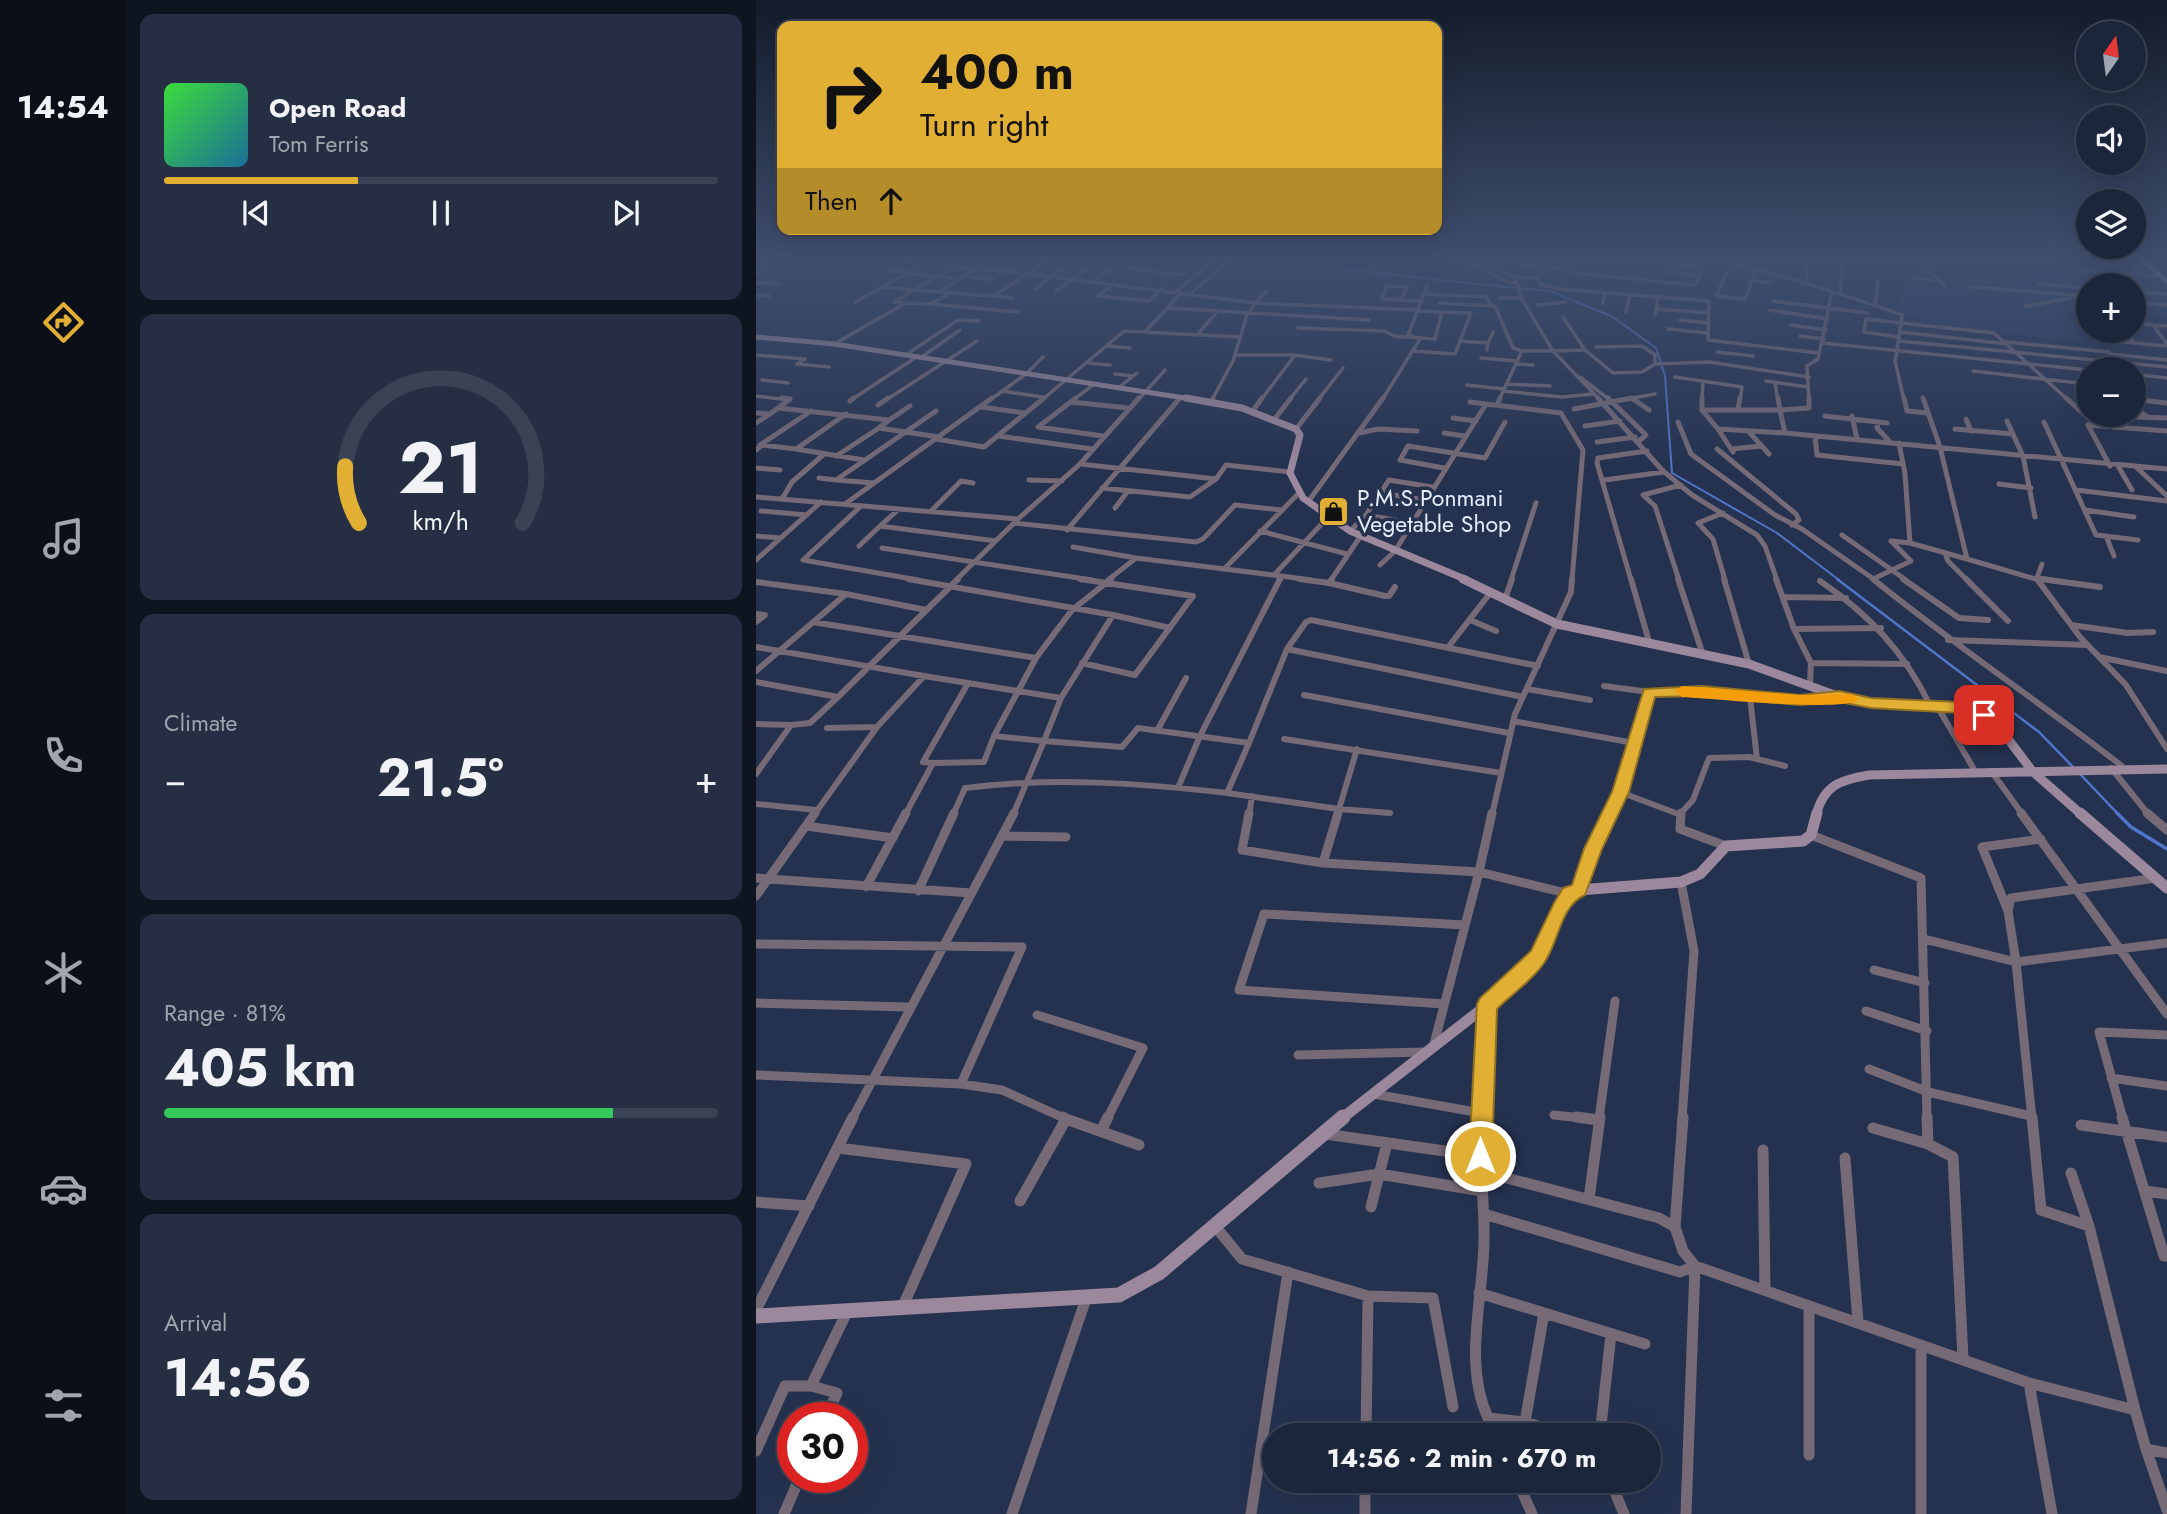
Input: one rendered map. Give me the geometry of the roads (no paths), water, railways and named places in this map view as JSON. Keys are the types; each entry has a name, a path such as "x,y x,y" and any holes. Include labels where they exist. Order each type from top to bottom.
{"street":[{"path":"834,344 857,331"},
{"path":"904,356 942,331"},
{"path":"849,401 959,331"},
{"path":"879,428 984,447 1124,331 1241,337"},
{"path":"1197,335 1201,331"},
{"path":"1211,402 1235,355 1243,331"},
{"path":"1374,331 1435,339 1437,331"},
{"path":"1410,331 1408,335 1420,339"},
{"path":"1413,352 1455,354 1464,331"},
{"path":"1506,331 1513,348 1522,351 1585,350"},
{"path":"1541,331 1553,351 1637,439 1664,472 1757,535 1765,545 1794,629 1811,663 1810,684"},
{"path":"1572,331 1585,350 1613,373 1642,372 1657,364 1709,362 1809,377"},
{"path":"1685,331 1708,333 1708,340 1819,353"},
{"path":"1702,410 1809,408 1807,366 1818,359 1826,331"},
{"path":"1900,331 1895,361 1907,411 1928,413"},
{"path":"1972,331 1994,333 2076,407"},
{"path":"2157,331 2167,345"},
{"path":"1487,350 1493,332"},
{"path":"1863,346 1864,332 2076,358"},
{"path":"1800,336 1863,346 2076,369"},
{"path":"756,337 834,344 1211,402 1252,412 1296,429 1300,435 1290,472 1299,493 1328,517 1360,537 1491,592 1557,624 1651,646 1749,664 1840,697 1871,703 1934,705 1984,715 1999,727 2033,772 2167,888"},
{"path":"1899,337 2007,343 2167,359"},
{"path":"1308,502 1358,433 1420,339"},
{"path":"878,405 977,341"},
{"path":"1460,341 1488,344"},
{"path":"2103,343 2112,357"},
{"path":"2141,343 2167,345"},
{"path":"1752,368 1754,345"},
{"path":"1107,346 1130,348"},
{"path":"1597,347 1642,346 1654,355 1657,364"},
{"path":"1497,405 1522,351"},
{"path":"1717,352 1753,356"},
{"path":"756,355 805,359 797,363 829,367"},
{"path":"1235,355 1295,355 1331,360"},
{"path":"1252,412 1295,355"},
{"path":"844,504 1026,374 1043,357"},
{"path":"1481,358 1534,365"},
{"path":"1087,363 1110,365"},
{"path":"2146,365 2167,367"},
{"path":"1296,429 1343,368"},
{"path":"756,724 810,723 1016,521 1080,464 1165,370"},
{"path":"1973,371 2076,382"},
{"path":"1573,373 1613,402 1646,436 1597,442"},
{"path":"1115,374 1135,375 1118,388"},
{"path":"2146,376 2167,378"},
{"path":"1675,377 1742,387 1738,409"},
{"path":"1273,421 1306,379"},
{"path":"758,381 788,383"},
{"path":"1703,381 1702,410 1732,451 1761,446"},
{"path":"1766,381 1808,387"},
{"path":"1775,383 1785,433"},
{"path":"1093,384 1038,427 1104,436"},
{"path":"1467,385 1562,397 1593,394"},
{"path":"1505,388 1550,386"},
{"path":"1002,391 1042,397"},
{"path":"1574,409 1655,394"},
{"path":"756,396 790,399 756,423"},
{"path":"1068,530 1181,397"},
{"path":"1633,398 1648,410"},
{"path":"1923,398 1940,447 1967,559"},
{"path":"2146,400 2167,402"},
{"path":"1071,402 1128,408"},
{"path":"1429,1048 1444,1004 1479,872 1509,733 1571,592 1583,450 1561,413 1471,402"},
{"path":"1380,565 1395,551 1432,487 1486,404"},
{"path":"836,456 911,406"},
{"path":"981,407 1025,413"},
{"path":"778,408 889,420"},
{"path":"758,447 811,411"},
{"path":"836,480 936,411"},
{"path":"756,413 770,414"},
{"path":"796,449 846,414"},
{"path":"1825,416 1853,417 1887,423"},
{"path":"1853,417 1857,439"},
{"path":"2148,417 2167,418"},
{"path":"1453,418 1476,421"},
{"path":"1966,419 1971,431"},
{"path":"1585,426 1620,421"},
{"path":"2007,421 2023,456 2035,517"},
{"path":"1444,468 1400,460 1408,446 1485,458 1505,422"},
{"path":"1678,422 1691,454 1873,579 1948,640 2054,713 2111,767 2153,820 2167,830"},
{"path":"1878,422 1877,428 1891,443"},
{"path":"2044,422 2096,535 2138,540"},
{"path":"2089,427 2110,466"},
{"path":"2120,427 2167,431"},
{"path":"1358,433 1378,429 1417,431"},
{"path":"1718,429 1857,439 2110,466 2167,469"},
{"path":"1955,429 2013,434"},
{"path":"1749,432 1769,454"},
{"path":"1444,433 1465,436"},
{"path":"999,436 1092,449"},
{"path":"1815,437 1817,455 1903,464"},
{"path":"1899,443 1910,543"},
{"path":"758,447 796,449 864,460"},
{"path":"1717,449 1796,514 1799,520 1792,525"},
{"path":"1647,451 1598,458 1651,646"},
{"path":"782,499 792,482 823,455"},
{"path":"1080,464 1216,479"},
{"path":"1102,488 1190,497 1216,479 1226,466 1290,472"},
{"path":"2118,466 2132,490"},
{"path":"2135,466 2167,498"},
{"path":"756,468 780,470"},
{"path":"1604,480 1664,472"},
{"path":"819,478 874,483"},
{"path":"1029,480 1062,481"},
{"path":"1350,531 1366,515 1390,480 1432,487"},
{"path":"931,512 961,481 973,483"},
{"path":"1999,484 2031,488"},
{"path":"1681,485 1643,495 1655,506 1703,654"},
{"path":"2076,490 2167,498"},
{"path":"1115,508 1128,492"},
{"path":"1224,569 1299,493"},
{"path":"1381,493 1425,500"},
{"path":"756,496 931,512 1016,521 1068,530 1195,542 1203,539 1235,505 1247,503 1281,510"},
{"path":"756,559 821,502"},
{"path":"1505,599 1536,503"},
{"path":"861,506 803,560 1072,610 1113,615 1170,628"},
{"path":"859,546 900,509"},
{"path":"2085,510 2134,517"},
{"path":"761,511 807,515"},
{"path":"1723,513 1698,523 1713,539 1749,664"},
{"path":"1366,515 1412,523"},
{"path":"1178,788 1200,736 1278,575 1301,542 1328,517"},
{"path":"880,526 996,541"},
{"path":"1260,530 1347,554"},
{"path":"1842,535 1959,618 1988,620"},
{"path":"756,536 780,538"},
{"path":"2106,536 2114,556"},
{"path":"1329,583 1360,537"},
{"path":"1873,579 1911,561 1891,541 1910,543 2037,578 2100,587"},
{"path":"1073,547 1136,558 1329,583 1385,596 1389,596 1395,587"},
{"path":"882,548 1192,596 1135,675 1082,663"},
{"path":"1945,553 1948,561 2008,621"},
{"path":"967,685 948,714 945,727 923,762 984,762 1015,692 1036,658 1072,610 1136,558"},
{"path":"2037,578 2042,564"},
{"path":"2037,578 2087,645 2126,685 2167,749"},
{"path":"1820,581 1847,598 1881,628 1908,664 1975,771"},
{"path":"756,582 846,594 926,610"},
{"path":"1449,646 1491,592"},
{"path":"756,671 846,594"},
{"path":"1784,597 1847,598"},
{"path":"756,614 765,615 756,622"},
{"path":"756,1310 909,1007 1004,836 1029,782 1061,698 1113,615"},
{"path":"1227,793 1287,649 1306,622 1311,620 1449,646 1538,666"},
{"path":"1470,620 1496,631"},
{"path":"813,622 1036,658"},
{"path":"2071,625 2129,633 2153,632"},
{"path":"1794,629 1881,628"},
{"path":"1948,640 2087,645"},
{"path":"756,647 967,685 1061,698"},
{"path":"1287,649 1525,693 1590,700"},
{"path":"2098,656 2167,671"},
{"path":"1811,663 1908,664"},
{"path":"756,896 877,726 924,676"},
{"path":"1158,729 1186,678"},
{"path":"756,682 838,697"},
{"path":"1604,686 1649,692 1702,691 1800,700 1840,697"},
{"path":"756,1316 1119,1295 1159,1273 1325,1133 1487,1004 1537,957 1574,892 1620,792 1649,692"},
{"path":"1304,695 1509,733"},
{"path":"1750,697 1756,758"},
{"path":"1513,721 1634,743"},
{"path":"756,774 791,725"},
{"path":"827,728 877,726"},
{"path":"994,736 1122,747 1138,728 1249,743"},
{"path":"1284,739 1501,773"},
{"path":"1323,863 1357,749"},
{"path":"1785,765 1756,758 1709,758 1701,771 1693,803 1681,813 1680,829 1726,846 1789,844 1811,835 1922,878 1928,1144"},
{"path":"866,887 933,763"},
{"path":"1811,835 1824,795 1837,782 1875,775 1991,770 2033,772 2111,767 2167,769"},
{"path":"1991,770 2167,1014"},
{"path":"918,891 965,788 1029,782 1178,788 1390,813"},
{"path":"1620,792 1681,813"},
{"path":"1252,796 1242,850 1323,863 1479,872 1574,892 1681,882 1700,874 1726,846"},
{"path":"756,804 816,810"},
{"path":"806,826 893,838"},
{"path":"1004,836 1066,837"},
{"path":"2041,839 1982,847 2008,911 2016,962 2041,1210 2088,1226"},
{"path":"756,878 971,893"},
{"path":"2008,911 2011,898 2079,891 2156,878"},
{"path":"1681,882 1694,951 1675,1227 1683,1251 1695,1266 2029,1383 2135,1410"},
{"path":"1444,1004 1239,990 1264,914 1465,925"},
{"path":"1924,939 2016,962 2167,943"},
{"path":"756,944 1021,947 961,1084"},
{"path":"1874,970 1925,982"},
{"path":"1589,1199 1615,1001"},
{"path":"756,1003 909,1007"},
{"path":"1487,1004 1480,1156 1484,1214 1476,1372 1480,1400 1490,1423"},
{"path":"1866,1010 1927,1031"},
{"path":"1037,1015 1143,1048 1101,1131"},
{"path":"2167,1035 2107,1030 2099,1032 2164,1256 2167,1256"},
{"path":"1298,1055 1429,1048"},
{"path":"1869,1069 1928,1092 2031,1116"},
{"path":"756,1075 874,1078 961,1084 1002,1090 1066,1119 1139,1145"},
{"path":"2111,1079 2167,1086"},
{"path":"1373,1094 1481,1113"},
{"path":"1554,1115 1599,1120"},
{"path":"1020,1201 1066,1119"},
{"path":"2081,1125 2167,1137"},
{"path":"1873,1128 1928,1144 1954,1157 1963,1358"},
{"path":"1325,1133 1480,1156"},
{"path":"1371,1207 1387,1143"},
{"path":"838,1148 966,1164 903,1306"},
{"path":"1763,1150 1765,1289"},
{"path":"1845,1158 1858,1322"},
{"path":"1480,1171 1659,1218 1675,1227"},
{"path":"2071,1173 2088,1226 2146,1449 2167,1510"},
{"path":"1319,1183 1379,1174 1482,1191"},
{"path":"2145,1191 2167,1194"},
{"path":"756,1202 809,1206"},
{"path":"1484,1214 1680,1272 1695,1266"},
{"path":"1215,1226 1242,1259 1368,1296 1433,1298 1453,1407"},
{"path":"1686,1514 1695,1266"},
{"path":"1251,1514 1287,1272"},
{"path":"1479,1293 1645,1344"},
{"path":"1012,1514 1087,1296"},
{"path":"1366,1423 1368,1296"},
{"path":"1809,1455 1810,1307"},
{"path":"811,1386 849,1309"},
{"path":"1525,1422 1544,1313"},
{"path":"1601,1423 1611,1334"},
{"path":"1920,1347 1921,1514"},
{"path":"2029,1383 2052,1514"},
{"path":"756,1451 785,1386 811,1386 837,1393 833,1402"},
{"path":"1488,1418 1528,1423"},
{"path":"2146,1449 2167,1453"},
{"path":"784,1514 793,1493"},
{"path":"1365,1493 1365,1514"},
{"path":"1523,1493 1532,1514"},
{"path":"1615,1493 1624,1514"}],"waterway":[{"path":"1632,331 1656,348 1665,376 1672,473 1777,533 1839,580"},
{"path":"1837,579 2039,732 2073,767"},
{"path":"2080,774 2119,815"},
{"path":"2119,815 2131,827 2167,849"}],"place":[{"name":"P.M.S.Ponmani Vegetable Shop","path":"1334,511"}]}
